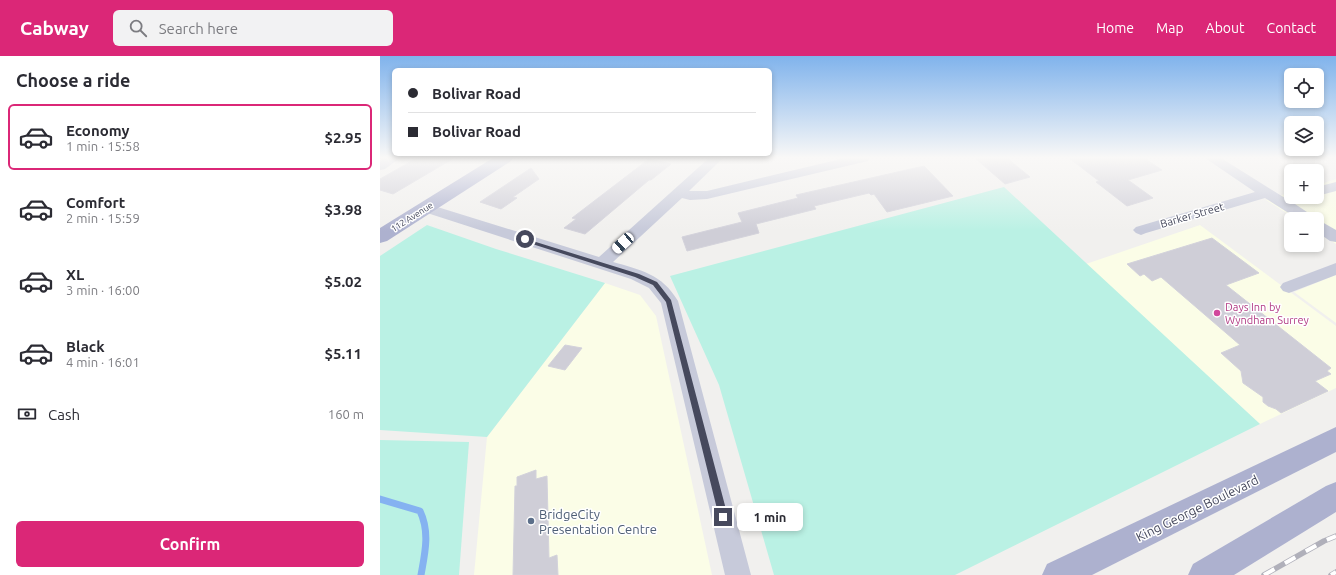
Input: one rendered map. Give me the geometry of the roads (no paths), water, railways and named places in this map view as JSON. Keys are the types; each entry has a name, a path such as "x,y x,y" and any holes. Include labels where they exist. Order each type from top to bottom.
{"main road":[{"name":"112 Avenue","path":"380,237 467,182"},
{"name":"King George Boulevard","path":"1058,575 1336,439"},
{"path":"1204,575 1336,496"}],"street":[{"path":"600,264 690,182"},
{"path":"678,193 690,196 707,195 761,182"},
{"path":"1250,182 1297,212"},
{"path":"1324,190 1336,186"},
{"name":"Barker Street","path":"1141,230 1267,193"},
{"path":"426,208 637,275 655,284 669,301 738,575"},
{"path":"1324,229 1336,236"},
{"path":"1289,287 1336,269"}],"waterway":[{"path":"380,499 420,511 426,535 421,575"}],"railway":[{"path":"1264,575 1324,541 1336,536"},
{"path":"1331,575 1336,572"}],"place":[{"name":"Days Inn by Wyndham Surrey","path":"1217,313"},
{"name":"BridgeCity Presentation Centre","path":"531,521"}]}
